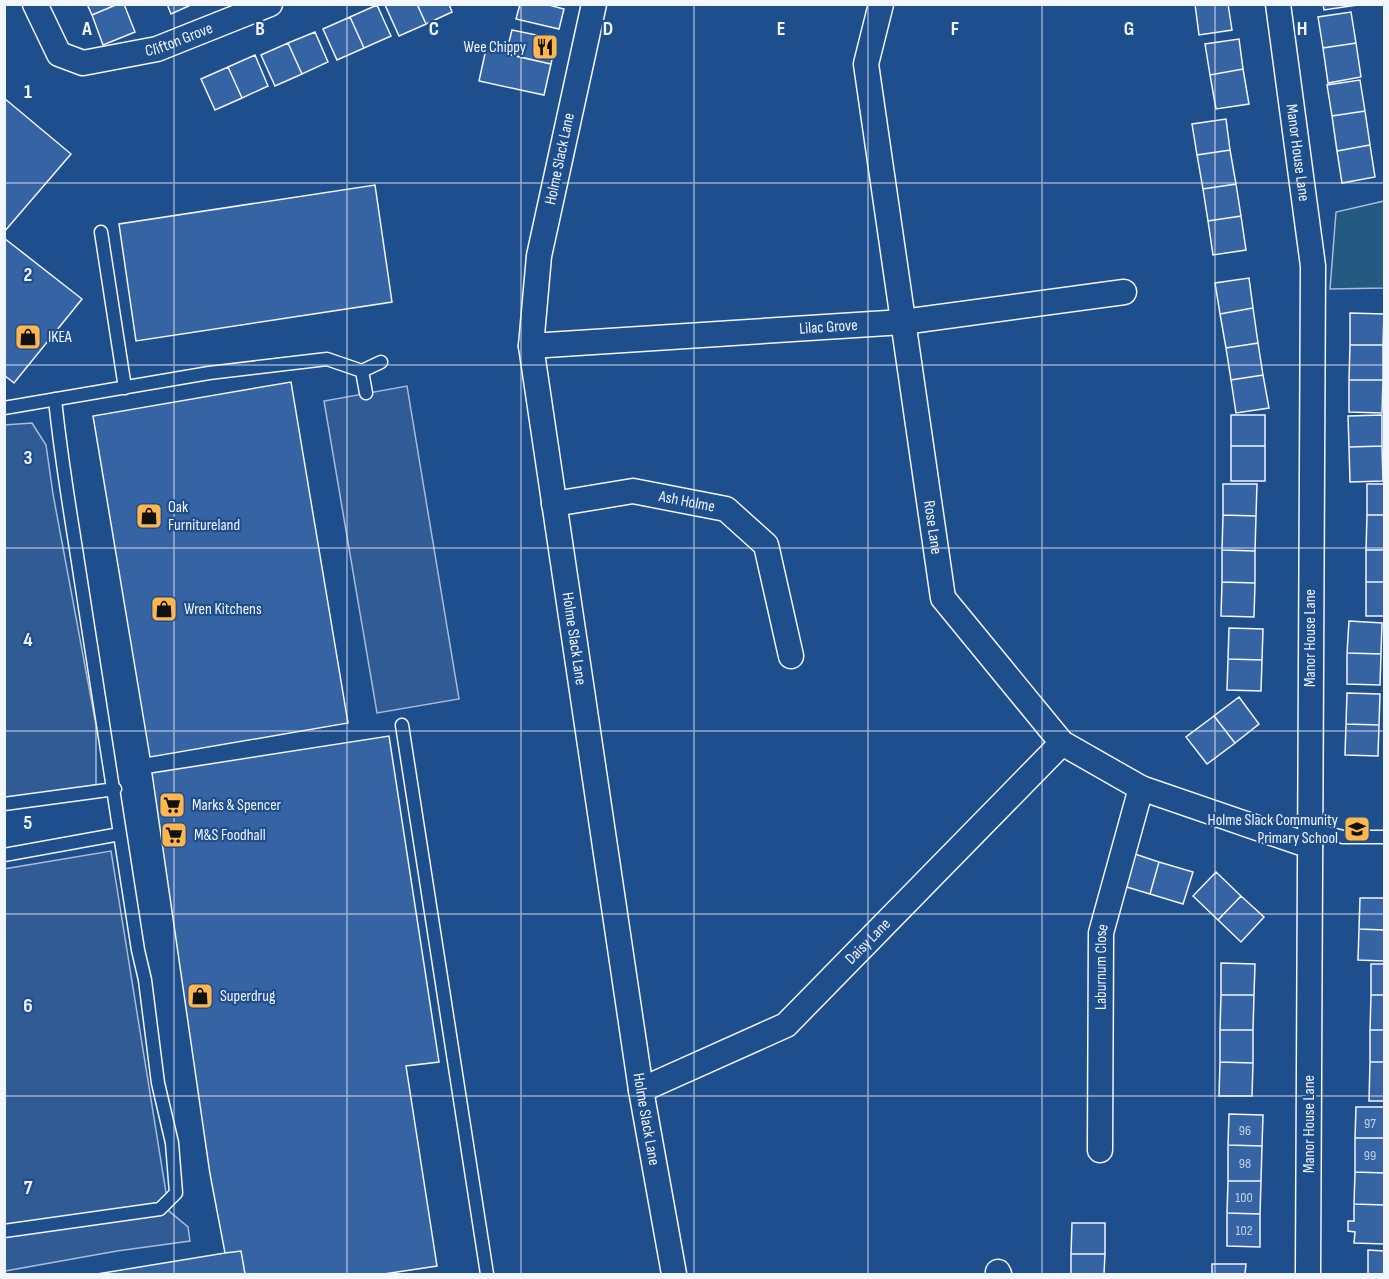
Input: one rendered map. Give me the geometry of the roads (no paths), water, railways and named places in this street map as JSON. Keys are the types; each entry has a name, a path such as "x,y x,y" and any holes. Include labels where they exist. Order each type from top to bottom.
{"street":[{"name":"Clifton Grove","path":"35,4 58,54 83,63 157,49 270,4"},
{"name":"Holme Slack Lane","path":"594,4 539,256 531,346 641,1090 674,1275"},
{"name":"Rose Lane","path":"881,4 866,64 943,598 1062,743 1141,788 1310,837"},
{"name":"Manor House Lane","path":"1278,4 1313,266 1308,1275"},
{"name":"Lilac Grove","path":"531,346 903,322 1124,292"},
{"name":"Ash Holme","path":"554,504 633,491 726,509 766,545 791,656"},
{"name":"Daisy Lane","path":"641,1090 786,1025 1062,743"},
{"name":"Laburnum Close","path":"1101,1150 1101,933 1141,788"}],"lane":[{"path":"101,232 125,388"},
{"path":"4,408 209,373 327,359 362,371 381,362"},
{"path":"362,371 366,393"},
{"path":"4,1230 160,1209 176,1193 172,1143 159,1083 115,789 96,687 59,441 55,399"},
{"path":"402,724 487,1275"},
{"path":"4,804 115,789"},
{"path":"4,855 120,834"},
{"path":"1310,837 1384,837"}],"place":[{"name":"Wee Chippy","path":"545,47"},
{"name":"IKEA","path":"28,337"},
{"name":"Oak Furnitureland","path":"149,516"},
{"name":"Wren Kitchens","path":"164,609"},
{"name":"Marks & Spencer","path":"172,805"},
{"name":"Holme Slack Community Primary School","path":"1357,829"},
{"name":"M&S Foodhall","path":"174,835"},
{"name":"Superdrug","path":"200,996"}]}
